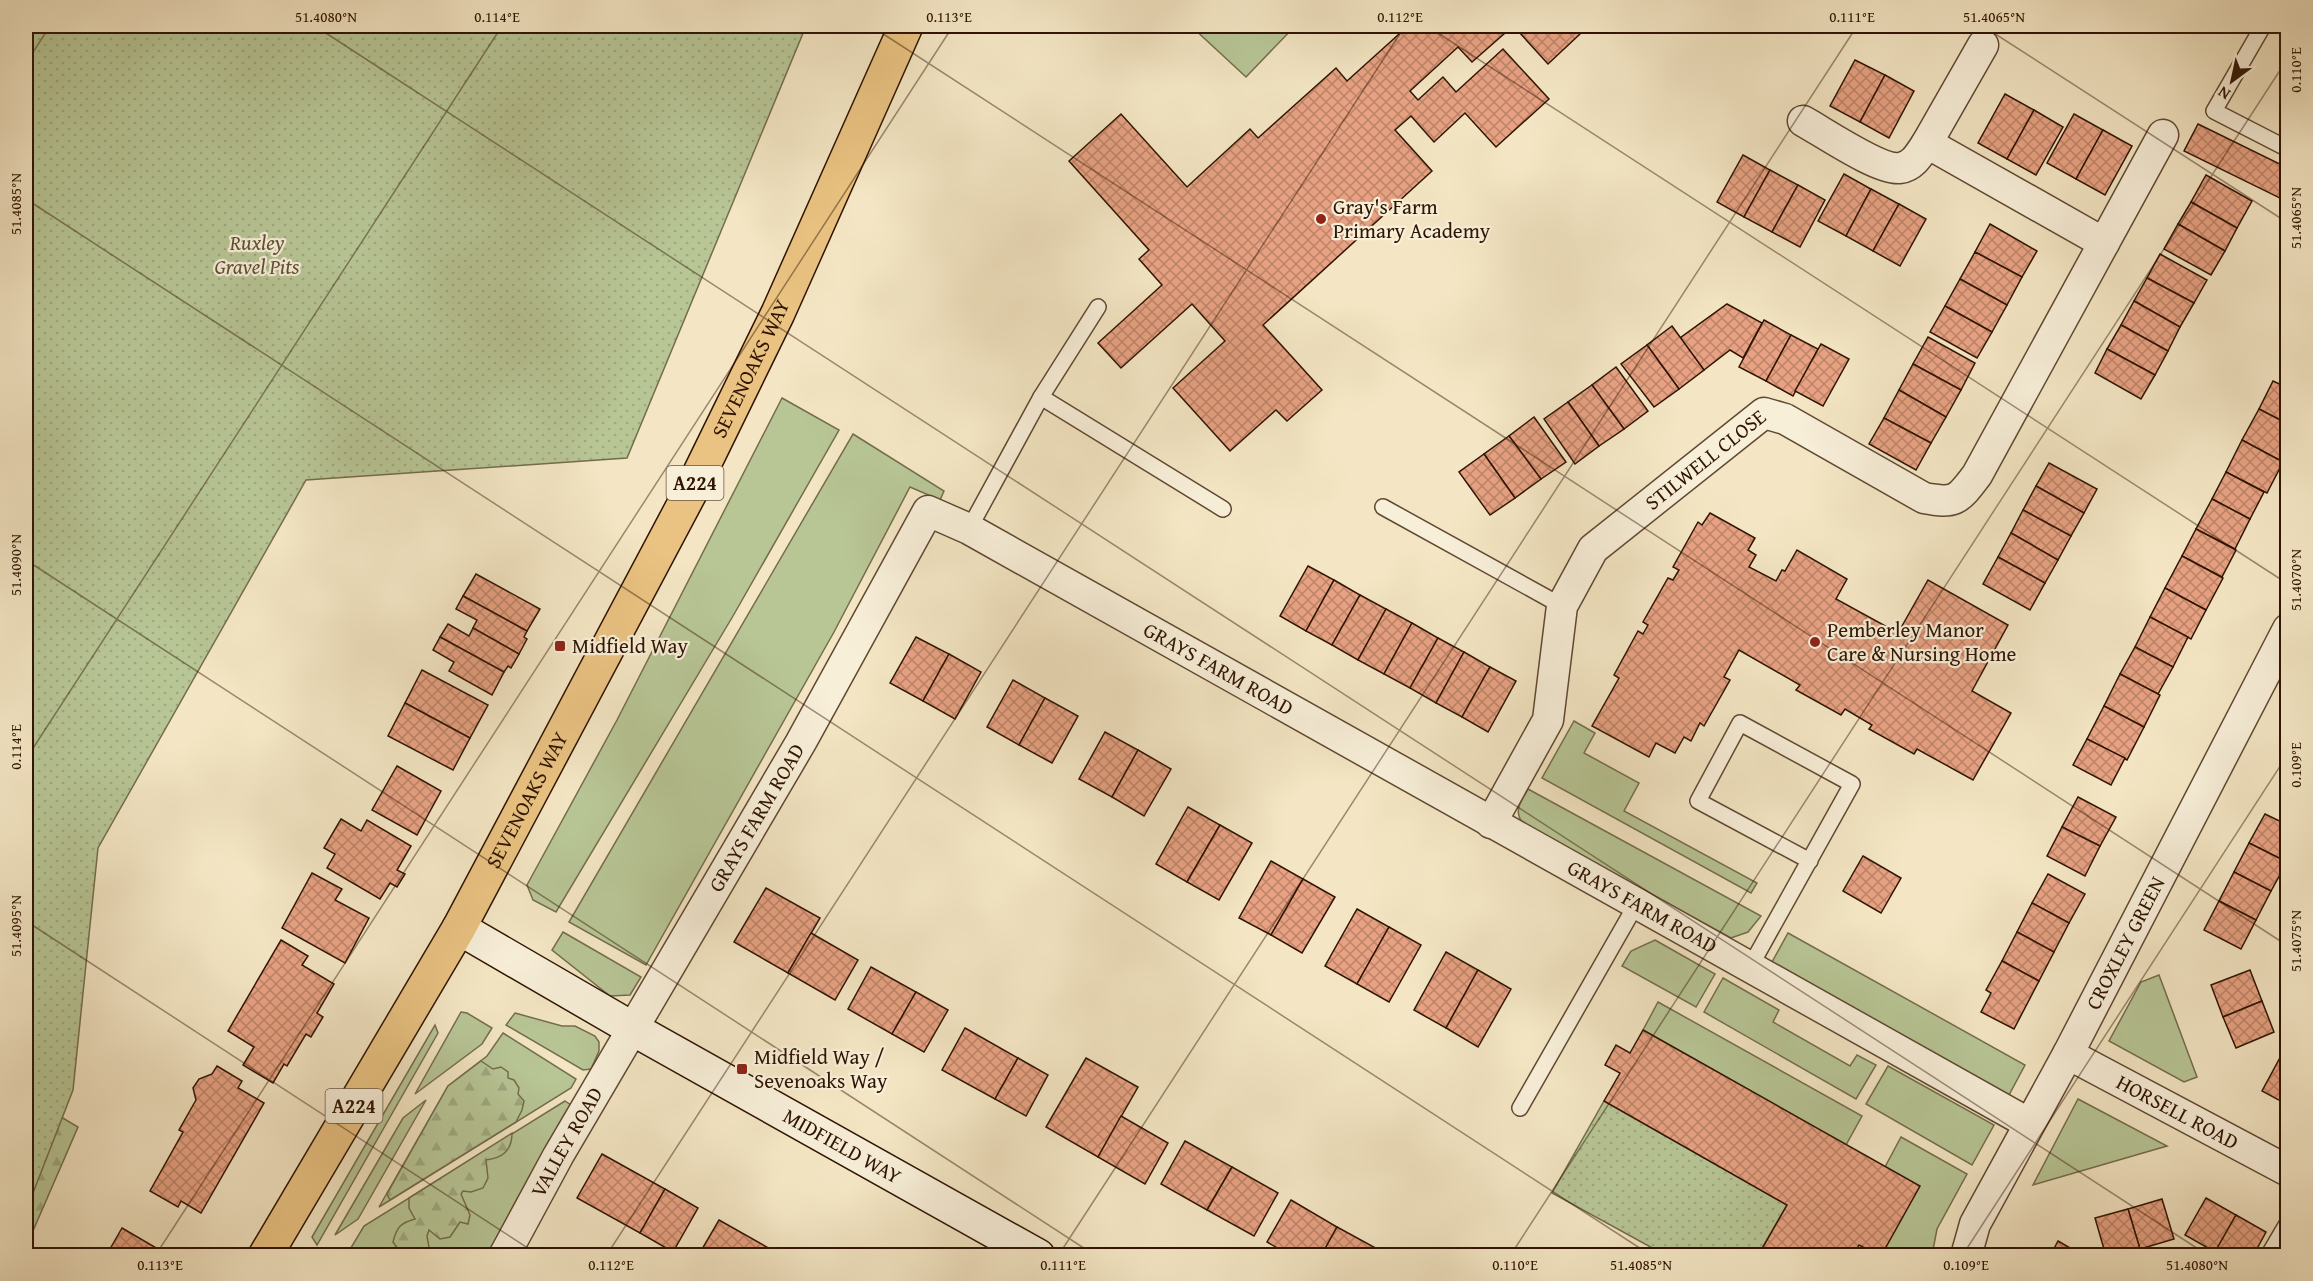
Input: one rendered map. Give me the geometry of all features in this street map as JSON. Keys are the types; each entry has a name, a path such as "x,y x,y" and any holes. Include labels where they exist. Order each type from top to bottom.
{"main road":[{"name":"SEVENOAKS WAY","path":"278,1256 459,928 691,491 778,313 906,26"},
{"name":"SEVENOAKS WAY","path":"265,1256 443,957"}],"street":[{"path":"1803,121 1882,166 1901,168 1917,159 1983,45"},
{"name":"STILWELL CLOSE","path":"1491,823 1548,720 1562,606 1593,549 1764,413 1785,419 1924,498 1946,502 1962,494 1977,475 2163,135"},
{"path":"1927,143 2104,243"},
{"name":"GRAYS FARM ROAD","path":"633,1029 801,742 928,511 969,529 2028,1123"},
{"name":"CROXLEY GREEN","path":"1966,1256 1975,1224 2028,1123 2068,1054 2287,630"},
{"name":"MIDFIELD WAY","path":"459,928 633,1029 1038,1256"},
{"name":"VALLEY ROAD","path":"504,1256 558,1156 633,1029"},
{"name":"HORSELL ROAD","path":"2068,1054 2288,1171"}],"lane":[{"path":"2263,26 2214,111 2288,149"},
{"path":"969,529 1041,397 1098,307"},
{"path":"1041,397 1223,509"},
{"path":"1383,507 1562,606"},
{"path":"1750,967 1810,861 1852,784 1740,723 1698,801 1810,861"},
{"path":"1520,1108 1637,903"},
{"path":"2268,1256 2288,1222"}],"green space":[{"name":"Ruxley Gravel Pits","path":"26,26 806,26 627,458 306,480 98,848 73,1090 26,1211"},
{"path":"1191,26 1295,26 1246,77"},
{"path":"782,398 839,430 733,616 556,912 533,900 527,885 617,720"},
{"path":"853,434 944,491 940,500 910,487 834,632 646,965 569,922"},
{"path":"1574,721 1595,733 1584,753 1639,783 1624,811 1757,883 1751,893 1542,778"},
{"path":"1528,789 1761,916 1748,932 1731,938 1523,824 1518,810"},
{"path":"563,932 641,977 630,995 610,996 552,950"},
{"path":"1788,933 2025,1065 2009,1095 1772,962"},
{"path":"1655,940 1715,974 1696,1007 1622,966 1631,951"},
{"path":"2159,975 2197,1077 2184,1082 2109,1041 2141,982"},
{"path":"1723,978 1779,1010 1773,1022 1850,1066 1857,1055 1876,1065 1856,1099 1704,1012"},
{"path":"1658,1002 1862,1116 1846,1145 1643,1030"},
{"path":"461,1012 467,1013 492,1028 482,1044 415,1094"},
{"path":"515,1013 562,1026 575,1026 595,1036 599,1042 599,1051 591,1069 583,1070 506,1025"},
{"path":"435,1025 438,1033 317,1245 312,1237"},
{"path":"503,1033 576,1079 571,1088 379,1207 448,1086 487,1056"},
{"path":"481,1061 493,1069 501,1067 508,1072 508,1078 514,1080 519,1088 518,1094 524,1101 516,1122 390,1200 387,1194 448,1086"},
{"path":"1888,1066 1994,1125 1972,1165 1866,1104"},
{"path":"26,1096 78,1127 26,1247"},
{"path":"2078,1099 2167,1146 2033,1185"},
{"path":"426,1100 358,1219 335,1235 403,1118"},
{"path":"565,1101 571,1105 487,1255 346,1256 364,1226"},
{"path":"1604,1101 1787,1205 1758,1255 1665,1255 1552,1193"},
{"path":"512,1133 508,1149 497,1157 486,1160 488,1178 483,1188 471,1192 463,1191 461,1194 470,1215 468,1224 460,1222 450,1237 440,1239 429,1230 427,1236 430,1253 427,1255 397,1255 398,1249 393,1242 396,1232 403,1224 415,1219 409,1208 409,1198"},
{"path":"1901,1137 1967,1174 1937,1229 1932,1255 1881,1256 1885,1167"}],"building":[{"path":"1408,26 1513,26 1472,62 1458,47 1410,91 1418,100 1443,77 1456,92 1503,49 1549,99 1496,147 1465,113 1434,142 1411,116 1395,130 1432,171 1263,325 1322,390 1287,421 1276,410 1230,451 1173,388 1225,341 1192,304 1121,368 1098,343 1162,285 1139,259 1149,250 1069,161 1121,114 1187,187 1250,129 1258,138 1336,68 1347,81"},
{"path":"1526,26 1572,26 1580,34 1548,64 1519,32"},
{"path":"1855,60 1885,75 1860,122 1830,106"},
{"path":"1885,75 1914,91 1889,138 1860,122"},
{"path":"2005,94 2034,110 2007,159 1978,143"},
{"path":"2034,110 2063,127 2036,175 2007,159"},
{"path":"2074,114 2103,130 2076,179 2047,163"},
{"path":"2198,124 2288,168 2288,202 2184,151"},
{"path":"2103,130 2132,146 2105,195 2076,179"},
{"path":"1743,155 1770,170 1744,217 1717,202"},
{"path":"1770,170 1798,185 1772,232 1744,217"},
{"path":"1844,174 1871,189 1846,236 1818,221"},
{"path":"2206,175 2252,201 2237,228 2191,202"},
{"path":"1798,185 1825,200 1800,247 1772,232"},
{"path":"1871,189 1899,204 1873,251 1846,236"},
{"path":"2191,202 2237,228 2225,251 2178,224"},
{"path":"1899,204 1926,219 1900,266 1873,251"},
{"path":"1990,224 2037,251 2022,277 1975,252"},
{"path":"2178,224 2225,251 2211,275 2164,249"},
{"path":"1975,252 2022,277 2007,305 1960,279"},
{"path":"2160,254 2207,280 2194,303 2147,278"},
{"path":"2147,278 2194,303 2180,327 2134,301"},
{"path":"1960,279 2007,305 1992,332 1945,306"},
{"path":"2134,301 2180,327 2168,351 2121,325"},
{"path":"1727,304 1762,323 1743,358 1730,350 1704,370 1680,338"},
{"path":"1945,306 1992,332 1977,358 1930,332"},
{"path":"1764,320 1791,335 1766,381 1739,367"},
{"path":"2121,325 2168,351 2155,375 2107,349"},
{"path":"1672,326 1704,370 1679,389 1647,345"},
{"path":"1791,335 1818,349 1793,396 1766,381"},
{"path":"1928,337 1975,363 1961,390 1913,364"},
{"path":"1821,344 1849,359 1823,406 1795,391"},
{"path":"1647,345 1679,389 1654,407 1621,364"},
{"path":"2107,349 2155,375 2141,399 2095,373"},
{"path":"1913,364 1961,390 1946,417 1899,390"},
{"path":"1616,367 1648,411 1624,429 1592,385"},
{"path":"2273,381 2288,388 2288,424 2259,409"},
{"path":"1592,385 1624,429 1599,446 1568,402"},
{"path":"1899,390 1946,417 1931,443 1884,418"},
{"path":"1568,402 1599,446 1575,464 1544,419"},
{"path":"2259,409 2288,424 2288,453 2283,462 2242,440"},
{"path":"1534,417 1566,462 1541,479 1509,436"},
{"path":"1884,418 1931,443 1916,470 1869,444"},
{"path":"1509,436 1541,479 1515,498 1484,454"},
{"path":"2242,440 2283,462 2267,493 2226,472"},
{"path":"1484,454 1515,498 1490,515 1459,472"},
{"path":"2049,463 2097,489 2084,513 2036,486"},
{"path":"2226,472 2264,492 2250,519 2212,499"},
{"path":"2036,486 2084,513 2071,536 2023,510"},
{"path":"2212,499 2250,519 2235,549 2196,529"},
{"path":"2023,510 2071,536 2058,560 2011,533"},
{"name":"Pemberley Manor Care & Nursing Home","path":"1710,513 1755,538 1748,550 1756,555 1749,567 1776,581 1782,570 1785,571 1797,550 1847,579 1836,599 1898,633 1928,580 2008,625 1972,691 2011,713 1973,780 1917,749 1914,754 1869,729 1872,725 1845,709 1841,715 1796,690 1800,685 1739,650 1724,677 1730,680 1704,726 1700,723 1691,741 1684,737 1675,753 1656,743 1649,757 1592,726 1619,678 1614,675 1638,631 1643,634 1648,625 1643,622 1668,578 1673,580 1679,570 1673,567 1698,522 1702,525"},
{"path":"2196,529 2236,550 2222,577 2182,556"},
{"path":"2011,533 2058,560 2045,583 1998,557"},
{"path":"2182,556 2223,578 2206,610 2165,588"},
{"path":"1998,557 2045,583 2030,610 1983,584"},
{"path":"1308,566 1334,580 1306,631 1280,616"},
{"path":"476,574 540,609 527,631 463,596"},
{"path":"1334,580 1360,595 1332,645 1306,631"},
{"path":"2165,588 2206,610 2191,639 2150,617"},
{"path":"1360,595 1386,609 1358,660 1332,645"},
{"path":"463,596 527,631 524,637 527,639 519,654 473,628 477,620 456,609"},
{"path":"1386,609 1412,623 1384,674 1358,660"},
{"path":"2150,617 2188,637 2173,667 2135,647"},
{"path":"1412,623 1438,638 1410,688 1384,674"},
{"path":"448,624 469,636 473,628 519,654 511,668 508,666 504,672 440,637"},
{"path":"440,637 504,672 492,695 449,671 454,662 433,650"},
{"path":"916,637 949,654 923,701 890,683"},
{"path":"1438,638 1464,652 1436,703 1410,688"},
{"path":"2135,647 2173,667 2158,694 2120,674"},
{"path":"1464,652 1490,667 1462,717 1436,703"},
{"path":"949,654 981,672 955,719 923,701"},
{"path":"1490,667 1516,681 1488,732 1462,717"},
{"path":"422,670 488,705 470,738 405,703"},
{"path":"2120,674 2160,695 2144,727 2104,706"},
{"path":"1013,680 1045,698 1019,745 987,727"},
{"path":"1045,698 1078,716 1052,763 1019,745"},
{"path":"405,703 470,738 453,770 388,736"},
{"path":"2104,706 2144,727 2127,760 2087,739"},
{"path":"1105,732 1138,750 1112,797 1079,779"},
{"path":"2087,739 2125,758 2111,785 2073,765"},
{"path":"1138,750 1171,769 1144,816 1112,797"},
{"path":"397,766 441,791 417,835 372,810"},
{"path":"2078,797 2116,817 2100,846 2062,827"},
{"path":"1188,807 1220,825 1187,882 1156,864"},
{"path":"2265,814 2288,825 2287,862 2249,843"},
{"path":"341,819 361,831 367,820 411,846 397,870 405,874 397,887 390,883 380,899 327,868 335,854 324,848"},
{"path":"1220,825 1252,843 1219,900 1187,882"},
{"path":"2062,827 2100,846 2085,876 2047,856"},
{"path":"2249,843 2287,862 2271,891 2234,872"},
{"path":"1863,856 1901,878 1881,913 1843,891"},
{"path":"1271,861 1303,879 1271,935 1239,918"},
{"path":"2234,872 2271,891 2256,920 2219,901"},
{"path":"312,873 342,889 335,900 369,918 345,963 282,928"},
{"path":"2048,874 2085,894 2069,923 2032,903"},
{"path":"1303,879 1335,897 1302,953 1271,935"},
{"path":"766,888 820,918 788,973 734,942"},
{"path":"2219,901 2256,920 2241,949 2204,930"},
{"path":"2032,903 2069,923 2054,952 2017,932"},
{"path":"1357,909 1389,927 1357,984 1325,966"},
{"path":"1389,927 1421,945 1389,1002 1357,984"},
{"path":"2017,932 2054,952 2039,981 2002,961"},
{"path":"811,933 858,960 835,1000 788,973"},
{"path":"281,940 308,956 302,965 334,984 317,1013 323,1017 311,1037 306,1034 287,1066 284,1064 273,1083 243,1065 254,1047 228,1031"},
{"path":"1446,952 1478,970 1446,1028 1414,1010"},
{"path":"2002,961 2039,981 2014,1029 1981,1012 1991,993 1986,990"},
{"path":"871,967 916,992 892,1034 848,1009"},
{"path":"1478,970 1511,989 1478,1047 1446,1028"},
{"path":"2250,970 2262,1001 2223,1017 2211,985"},
{"path":"916,992 948,1010 924,1052 892,1034"},
{"path":"2262,1001 2274,1032 2236,1048 2223,1017"},
{"path":"965,1028 1018,1058 995,1099 942,1070"},
{"path":"1643,1030 1920,1186 1881,1256 1859,1245 1853,1256 1758,1256 1787,1205 1604,1101 1620,1073 1605,1065 1616,1045 1630,1053"},
{"path":"2282,1054 2288,1057 2288,1105 2262,1091"},
{"path":"1018,1058 1048,1075 1026,1116 995,1099"},
{"path":"1086,1058 1138,1087 1098,1157 1046,1127"},
{"path":"217,1066 242,1081 238,1088 264,1103 201,1213 181,1201 178,1207 150,1191 183,1132 179,1130 196,1100 193,1088 199,1079 212,1074"},
{"path":"1121,1116 1168,1143 1145,1184 1098,1157"},
{"path":"1185,1141 1232,1167 1207,1210 1161,1184"},
{"path":"602,1154 665,1189 640,1233 577,1198"},
{"path":"1232,1167 1278,1193 1254,1236 1207,1210"},
{"path":"665,1189 698,1208 673,1252 640,1233"},
{"path":"2206,1198 2236,1215 2215,1252 2185,1235"},
{"path":"2162,1199 2174,1239 2140,1249 2128,1209"},
{"path":"1291,1200 1337,1227 1321,1256 1291,1256 1267,1242"},
{"path":"2128,1209 2140,1249 2117,1256 2106,1256 2095,1218"},
{"path":"2236,1215 2266,1232 2253,1256 2222,1256 2215,1252"},
{"path":"719,1220 772,1250 769,1256 698,1256"},
{"path":"1337,1227 1383,1252 1381,1256 1321,1256"},
{"path":"122,1228 170,1256 106,1256"},
{"path":"2058,1241 2084,1256 2050,1256"}],"place":[{"name":"Gray's Farm Primary Academy","path":"1321,219"},
{"name":"Pemberley Manor Care & Nursing Home","path":"1815,642"},
{"name":"Midfield Way","path":"560,646"},
{"name":"Midfield Way / Sevenoaks Way","path":"742,1069"}]}
